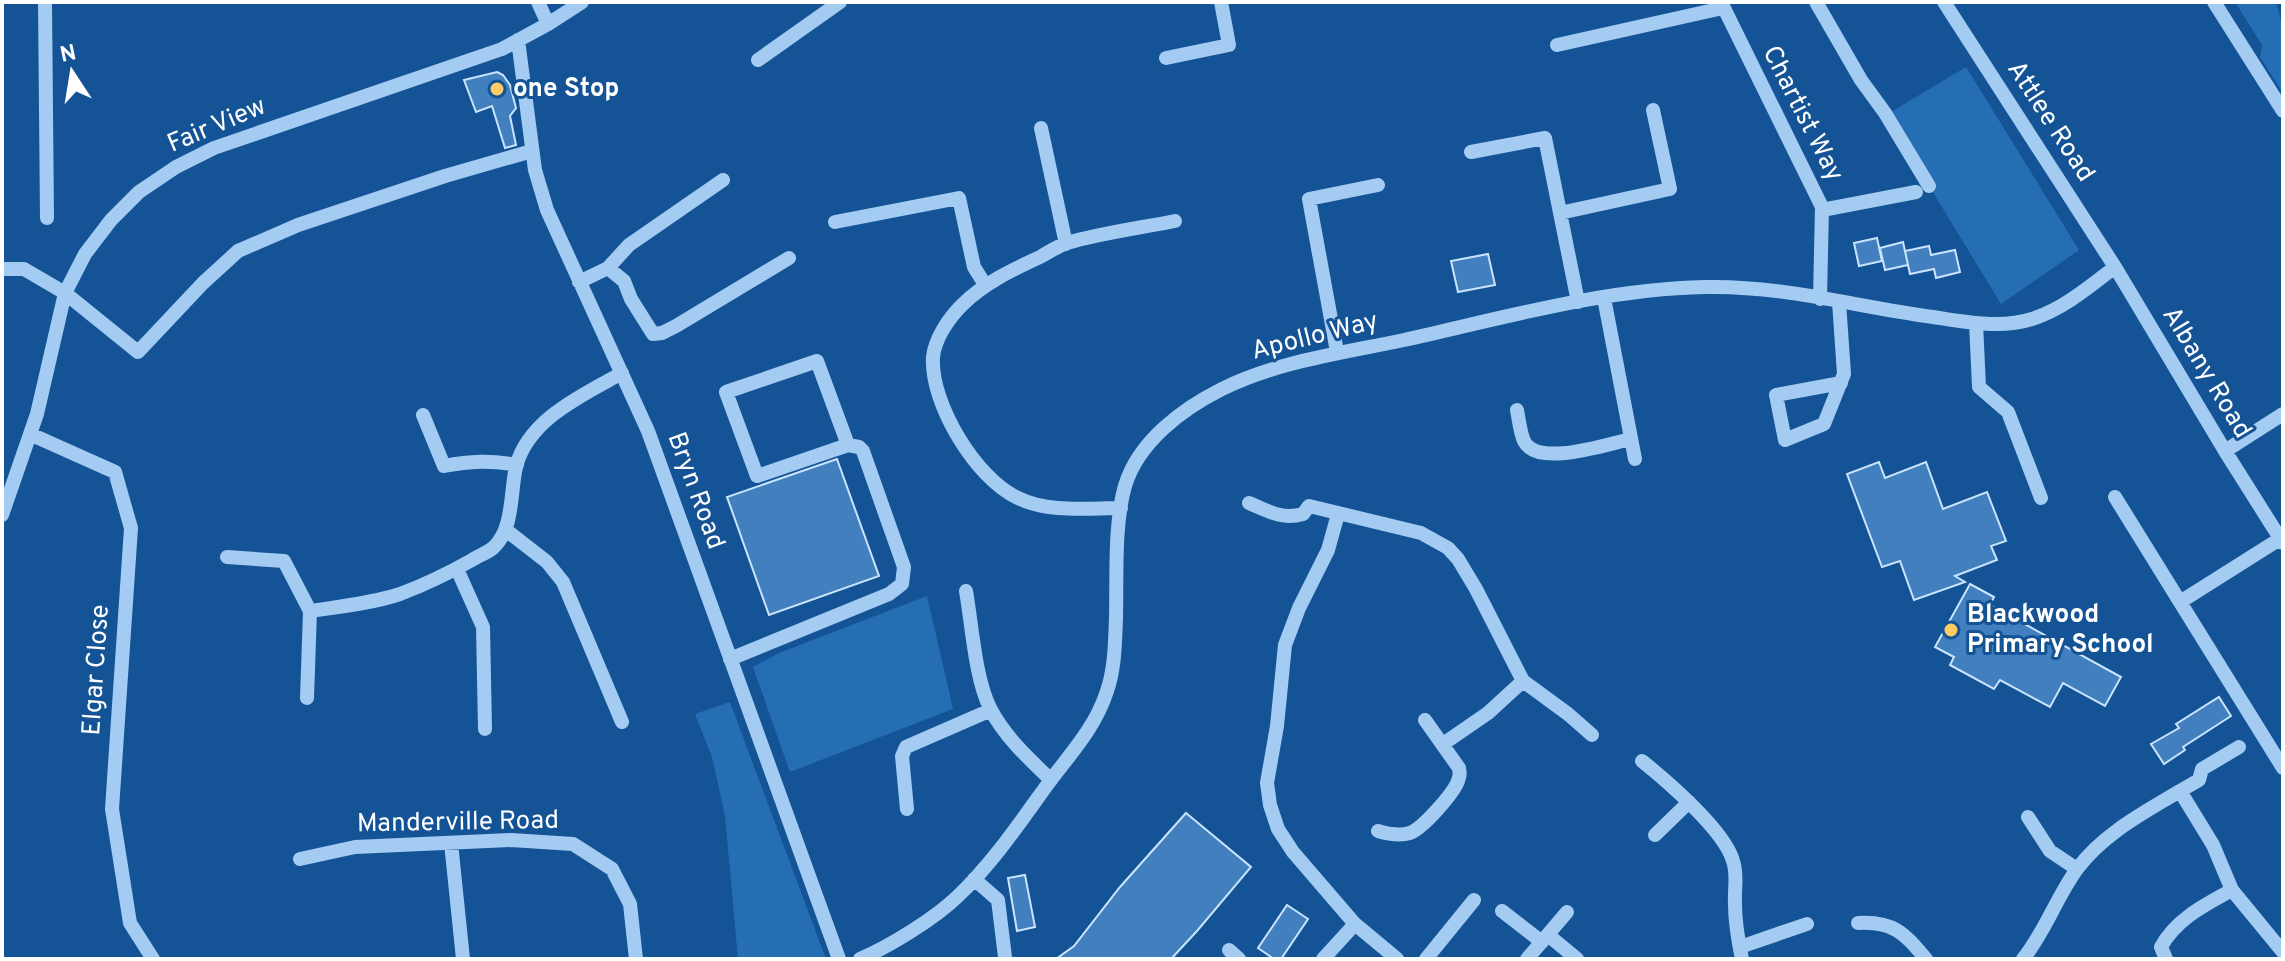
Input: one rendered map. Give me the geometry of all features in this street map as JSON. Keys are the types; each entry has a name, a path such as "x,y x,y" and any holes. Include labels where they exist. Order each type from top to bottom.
{"street":[{"path":"45,2 47,218"},
{"path":"538,2 548,24"},
{"name":"Fair View","path":"2,515 37,414 65,293 85,254 111,220 139,192 176,167 214,148 502,49 582,2"},
{"path":"758,60 840,2"},
{"path":"1166,58 1229,45 1221,2"},
{"path":"1816,2 1861,80 1885,113 1923,189 1822,210"},
{"name":"Attlee Road","path":"1944,2 2115,267"},
{"path":"2214,2 2283,111"},
{"path":"1557,45 1722,5"},
{"name":"Chartist Way","path":"1722,5 1822,207 1820,299"},
{"name":"Bryn Road","path":"518,40 535,170 547,210 648,431 839,959"},
{"path":"1560,213 1670,189 1653,110"},
{"path":"1041,128 1066,244"},
{"path":"1471,152 1545,138 1578,302"},
{"path":"2,269 24,269 65,293 138,352 238,251 312,220 532,151"},
{"path":"579,282 608,268 629,245 723,180"},
{"path":"1337,352 1309,199 1378,185"},
{"path":"835,222 959,198 974,267 987,284"},
{"path":"1121,508 1059,507 1020,500 1001,489 981,471 964,448 936,388 933,356 942,330 961,305 987,284 1066,244 1175,221"},
{"path":"608,268 624,281 631,299 653,334 676,326 789,258"},
{"name":"Apollo Way","path":"860,959 884,948 953,901 974,879 1093,724 1108,689 1115,649 1121,508 1126,483 1139,458 1159,433 1186,410 1222,389 1258,374 1337,352 1578,302 1661,289 1751,288 1976,323 2028,321 2058,309 2115,267"},
{"name":"Albany Road","path":"2115,267 2282,540"},
{"path":"1604,298 1635,459"},
{"path":"1839,302 1844,374 1841,383 1824,424 1785,440 1776,395 1841,383"},
{"path":"1976,323 1979,387 2008,412 2041,498"},
{"path":"730,659 889,594 902,584 904,576 903,562 863,451 848,445 757,476 726,392 817,361 848,445"},
{"path":"310,611 398,595 457,569 493,548 506,530 517,465 525,445 536,430 581,395 622,373"},
{"path":"1517,410 1524,441 1531,450 1541,454 1556,455 1631,439"},
{"path":"2225,451 2283,414"},
{"path":"423,415 444,466 493,460 517,465"},
{"name":"Elgar Close","path":"30,434 115,472 131,528 112,809 130,923 153,959"},
{"path":"2115,497 2283,768"},
{"path":"1249,503 1290,517 1303,514 1309,506 1421,533 1448,548 1476,589 1523,681 1592,735"},
{"path":"1338,514 1328,550 1299,608 1285,645 1277,726 1267,783 1278,829 1293,852 1355,924 1397,959"},
{"path":"506,530 547,562 563,582 622,722"},
{"path":"2180,602 2282,540"},
{"path":"227,557 284,561 310,611 307,698"},
{"path":"457,569 483,627 485,729"},
{"path":"966,591 981,683 991,710 1029,759 1051,780"},
{"path":"1443,744 1488,713 1523,681"},
{"path":"907,809 902,756 906,747 991,710"},
{"path":"1378,831 1407,834 1424,824 1460,777 1459,768 1425,720"},
{"path":"2023,959 2041,933 2061,893 2090,853 2114,832 2199,780 2202,769 2239,747"},
{"path":"1642,761 1685,798 1723,841 1733,858 1737,877 1736,929 1741,953 1807,924"},
{"path":"2180,791 2213,845 2232,890 2283,952"},
{"path":"1655,835 1685,798"},
{"path":"2028,817 2050,851 2077,869"},
{"name":"Manderville Road","path":"300,859 355,847 511,840 573,844 611,867 630,904 636,959"},
{"path":"451,843 463,959"},
{"path":"974,879 998,900 1005,957"},
{"path":"2166,959 2161,947 2169,931 2196,910 2232,890"},
{"path":"1426,959 1474,900"},
{"path":"1502,911 1537,947 1577,959"},
{"path":"1537,947 1567,912"},
{"path":"1858,923 1877,922 1890,926 1904,934 1926,959"},
{"path":"1323,959 1355,924"}],"shaded area":[{"path":"2235,2 2276,2 2283,27 2283,93 2260,57 2262,45"},
{"path":"1966,67 2079,250 2001,304 1886,115"},
{"path":"927,596 953,709 790,772 753,667 779,653"},
{"path":"730,702 826,959 738,959 725,816 712,757 695,714"}],"building":[{"path":"497,72 510,85 516,108 510,116 516,145 505,148 492,106 476,112 464,80"},
{"path":"1877,238 1882,261 1859,266 1854,243"},
{"path":"1903,242 1908,265 1885,270 1880,248"},
{"path":"1929,246 1931,255 1955,250 1960,272 1936,278 1934,269 1910,274 1905,251"},
{"path":"1488,254 1495,285 1458,292 1451,261"},
{"path":"837,459 879,576 769,615 727,497"},
{"path":"1879,462 1885,478 1926,462 1943,509 1987,492 2006,541 1991,546 1997,560 1955,576 1965,582 1914,600 1900,561 1882,567 1847,474"},
{"path":"1970,584 1994,597 1990,605 2121,677 2105,706 2063,683 2050,707 2000,680 1994,689 1950,665 1954,657 1935,647"},
{"path":"2219,697 2231,716 2183,747 2185,750 2164,764 2151,744 2179,728 2176,724"},
{"path":"1186,813 1251,867 1197,931 1171,959 1056,959 1074,946 1120,887"},
{"path":"1025,875 1035,927 1017,931 1008,878"},
{"path":"1287,905 1308,919 1281,959 1274,959 1258,948"}],"place":[{"name":"one Stop","path":"497,89"},
{"name":"Blackwood Primary School","path":"1951,630"}]}
